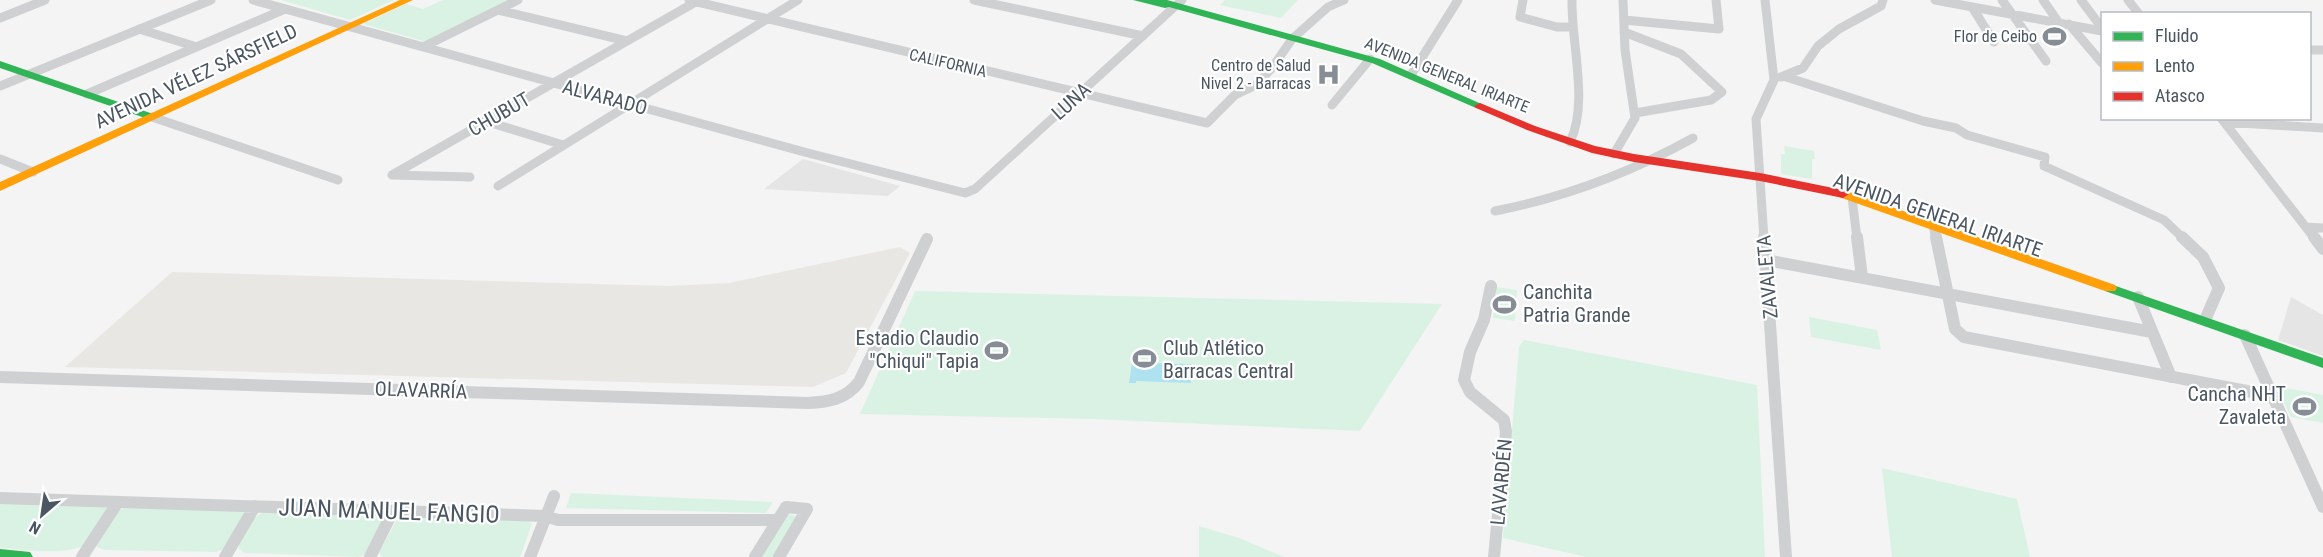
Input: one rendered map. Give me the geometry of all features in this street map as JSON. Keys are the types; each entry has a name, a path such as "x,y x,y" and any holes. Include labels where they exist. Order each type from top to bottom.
{"main road":[{"name":"AVENIDA VÉLEZ SÁRSFIELD","path":"0,187 408,0"},
{"name":"AVENIDA GENERAL IRIARTE","path":"1138,0 1179,3"},
{"name":"AVENIDA GENERAL IRIARTE","path":"1156,0 1179,3 1292,39 1370,59 1412,75 1574,148 1650,163 1760,180 1853,200 2247,340 2323,363"},
{"path":"0,64 152,117"},
{"name":"AVENIDA GENERAL IRIARTE","path":"1531,128 1570,142 1650,163"},
{"name":"AVENIDA GENERAL IRIARTE","path":"2140,301 2205,320 2323,373"},
{"path":"0,556 24,557"}],"street":[{"path":"0,18 45,0"},
{"path":"0,86 211,0"},
{"name":"ALVARADO","path":"253,0 956,192"},
{"path":"423,48 518,0"},
{"path":"498,186 798,0"},
{"path":"974,0 988,1 1143,36"},
{"path":"1292,39 1328,7 1344,0"},
{"path":"1412,75 1458,0"},
{"path":"1522,0 1520,17 1557,27 1572,27"},
{"path":"1570,142 1575,126 1578,74 1572,27 1572,0"},
{"path":"1614,154 1633,123 1635,113 1624,32 1623,0"},
{"path":"1624,20 1719,29 1716,0"},
{"path":"1766,0 1774,80 1803,68 1825,40 1839,28 1881,6 1883,0"},
{"path":"1935,0 2101,29"},
{"path":"2002,0 2046,61"},
{"path":"2043,0 2059,23"},
{"path":"2081,0 2101,26"},
{"path":"2128,0 2137,12"},
{"name":"CALIFORNIA","path":"695,1 766,20 1208,123 1235,95 1254,86 1267,73 1292,39"},
{"name":"CHUBUT","path":"470,177 392,175 695,1"},
{"name":"LUNA","path":"956,192 968,192 975,189 1179,3"},
{"path":"1972,7 1994,42"},
{"path":"87,94 285,9"},
{"path":"498,10 627,41"},
{"path":"2069,24 2101,61"},
{"path":"139,29 197,47"},
{"path":"1624,32 1681,54 1722,92 1711,100 1635,113"},
{"path":"1332,105 1370,59"},
{"path":"1783,76 2045,158 2044,166 2056,173 2074,178 2164,220 2203,257 2219,288 2205,320"},
{"name":"ZAVALETA","path":"1774,80 1756,119 1786,557"},
{"path":"152,117 338,180"},
{"path":"2222,120 2323,128"},
{"path":"2222,120 2323,249"},
{"path":"486,121 563,145"},
{"path":"1495,211 1553,199 1650,163 1693,138"},
{"path":"0,159 33,172"},
{"path":"1853,200 1862,277"},
{"path":"2307,227 2323,228"},
{"path":"1934,229 1956,331 1968,339 2272,396"},
{"name":"OLAVARRÍA","path":"0,378 808,403 841,399 856,388 927,238"},
{"path":"1766,260 2152,332"},
{"name":"LAVARDÉN","path":"1491,286 1484,320 1470,352 1464,380 1470,392 1504,420 1506,432 1494,557"},
{"path":"2140,301 2171,377"},
{"path":"2247,340 2323,507"},
{"path":"530,557 554,496"},
{"name":"JUAN MANUEL FANGIO","path":"0,498 546,516 558,519 778,520"},
{"path":"82,557 118,502"},
{"path":"225,557 255,506"},
{"path":"755,557 786,507 807,509 779,557"},
{"path":"370,557 393,511"}],"shaded area":[{"path":"803,159 900,186 888,196 764,189"},
{"path":"900,247 910,253 846,373 813,387 65,367 172,272 669,286 729,283"},
{"path":"2291,297 2323,315 2323,356 2278,340"}],"green space":[{"path":"281,0 394,0 350,20"},
{"path":"443,0 512,0 427,42 363,24 406,4 423,9"},
{"path":"1225,0 1298,0 1281,18 1220,5"},
{"path":"1784,146 1814,151 1812,179 1781,174 1781,154 1785,154"},
{"name":"Canchita Patria Grande","path":"1496,287 1517,290 1515,321 1493,318"},
{"name":"Club Atlético Barracas Central","path":"915,291 1442,304 1360,431 1092,419 860,414"},
{"path":"1809,317 1877,330 1881,350 1811,337"},
{"path":"1524,340 1757,385 1765,557 1586,557 1503,538 1519,347"},
{"name":"Cancha NHT Zavaleta","path":"2276,386 2323,395 2323,423 2291,417"},
{"path":"1882,468 2017,499 2030,557 1892,557"},
{"path":"571,493 773,502 766,513 566,508"},
{"path":"0,502 103,504 110,509 83,546 64,551 31,550 0,548"},
{"path":"127,506 247,512 223,549 216,552 105,550 96,547 117,512"},
{"path":"266,510 378,513 385,517 365,555 358,557 244,553 239,549 239,544 254,518"},
{"path":"786,514 797,516 773,557 761,557"},
{"path":"399,516 526,519 532,524 520,557 382,557 379,552"},
{"path":"1199,526 1239,538 1284,557 1199,557"}],"water":[{"path":"1132,363 1192,364 1191,383 1136,381 1136,383 1129,383"}],"traffic: fast":[{"path":"1138,0 1165,5"},
{"path":"1156,0 1376,61 1480,106"},
{"path":"0,64 152,117"},
{"path":"2110,288 2323,363"},
{"path":"0,556 24,557"}],"traffic: slow":[{"path":"0,187 408,0"},
{"path":"1843,194 2110,288"}],"traffic: jam":[{"path":"1480,106 1531,128 1592,149 1634,158 1760,177 1843,194"}],"place":[{"name":"Flor de Ceibo","path":"2055,36"},
{"name":"Centro de Salud Nivel 2 - Barracas","path":"1329,74"},
{"name":"Canchita Patria Grande","path":"1505,304"},
{"name":"Estadio Claudio \"Chiqui\" Tapia","path":"997,350"},
{"name":"Club Atlético Barracas Central","path":"1145,359"},
{"name":"Cancha NHT Zavaleta","path":"2304,406"}]}
